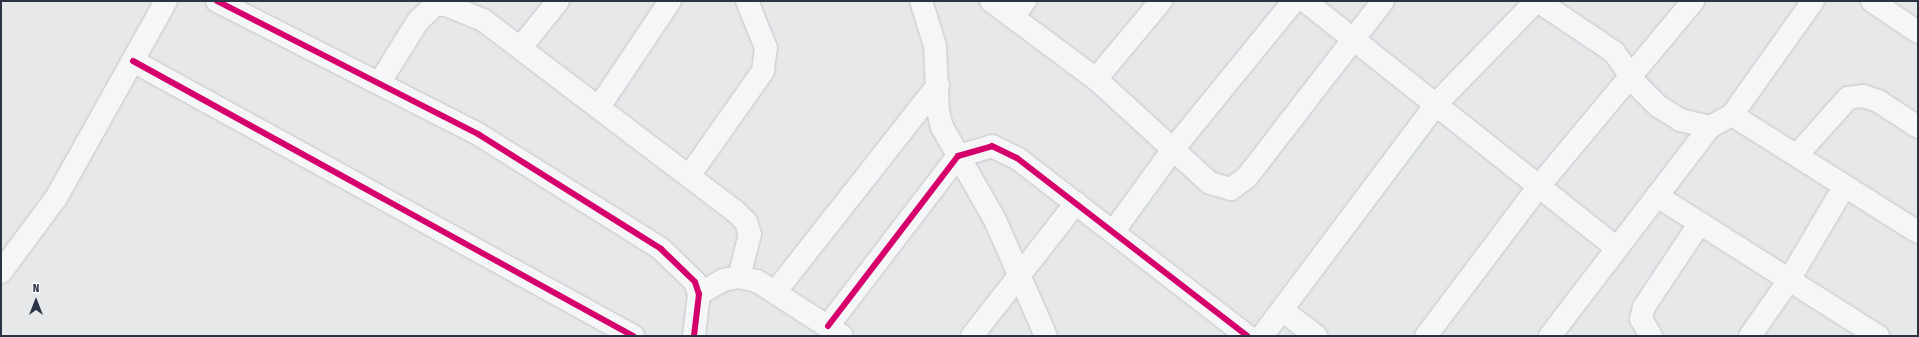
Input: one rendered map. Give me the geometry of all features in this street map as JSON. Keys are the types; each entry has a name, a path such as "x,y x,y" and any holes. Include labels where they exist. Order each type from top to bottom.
{"street":[{"path":"1,272 56,198 166,1"},
{"path":"217,1 380,82 478,134 661,249 694,282 699,294 694,336"},
{"path":"521,47 558,1"},
{"path":"599,107 670,1"},
{"path":"689,176 763,71 766,48 746,1"},
{"path":"922,1 935,46 938,111 942,127 1020,273 1046,336"},
{"path":"991,1 1019,9 1174,148 1210,183 1231,189 1238,185 1383,1"},
{"path":"1096,79 1161,1"},
{"path":"1113,232 1174,148 1294,1"},
{"path":"1305,1 1617,248"},
{"path":"1262,336 1436,104 1537,1 1593,34 1614,52 1630,74 1658,106 1680,120 1710,127"},
{"path":"1426,336 1539,186 1630,74 1693,1"},
{"path":"1550,336 1710,127 1732,115 1813,1"},
{"path":"1872,1 1918,32"},
{"path":"380,82 427,11 435,5 446,4 476,8 521,47 689,176 746,222 749,246 739,277"},
{"path":"133,61 633,336"},
{"path":"776,291 938,85"},
{"path":"1797,156 1848,98 1863,96 1878,102 1918,127"},
{"path":"1732,115 1844,187 1918,232"},
{"path":"699,294 723,280 739,277 776,291 835,331 958,156 981,147 1002,148 1076,203 1247,336"},
{"path":"1750,336 1789,280 1844,187"},
{"path":"1657,196 1878,336"},
{"path":"972,336 1076,203"},
{"path":"1651,336 1640,319 1644,307 1700,224"},
{"path":"1282,310 1316,336"}],"cycle path":[{"path":"217,1 478,134 661,249 695,282 699,294 694,336"},
{"path":"133,61 633,336"},
{"path":"828,326 958,156 992,146 1017,158 1247,336"}]}
